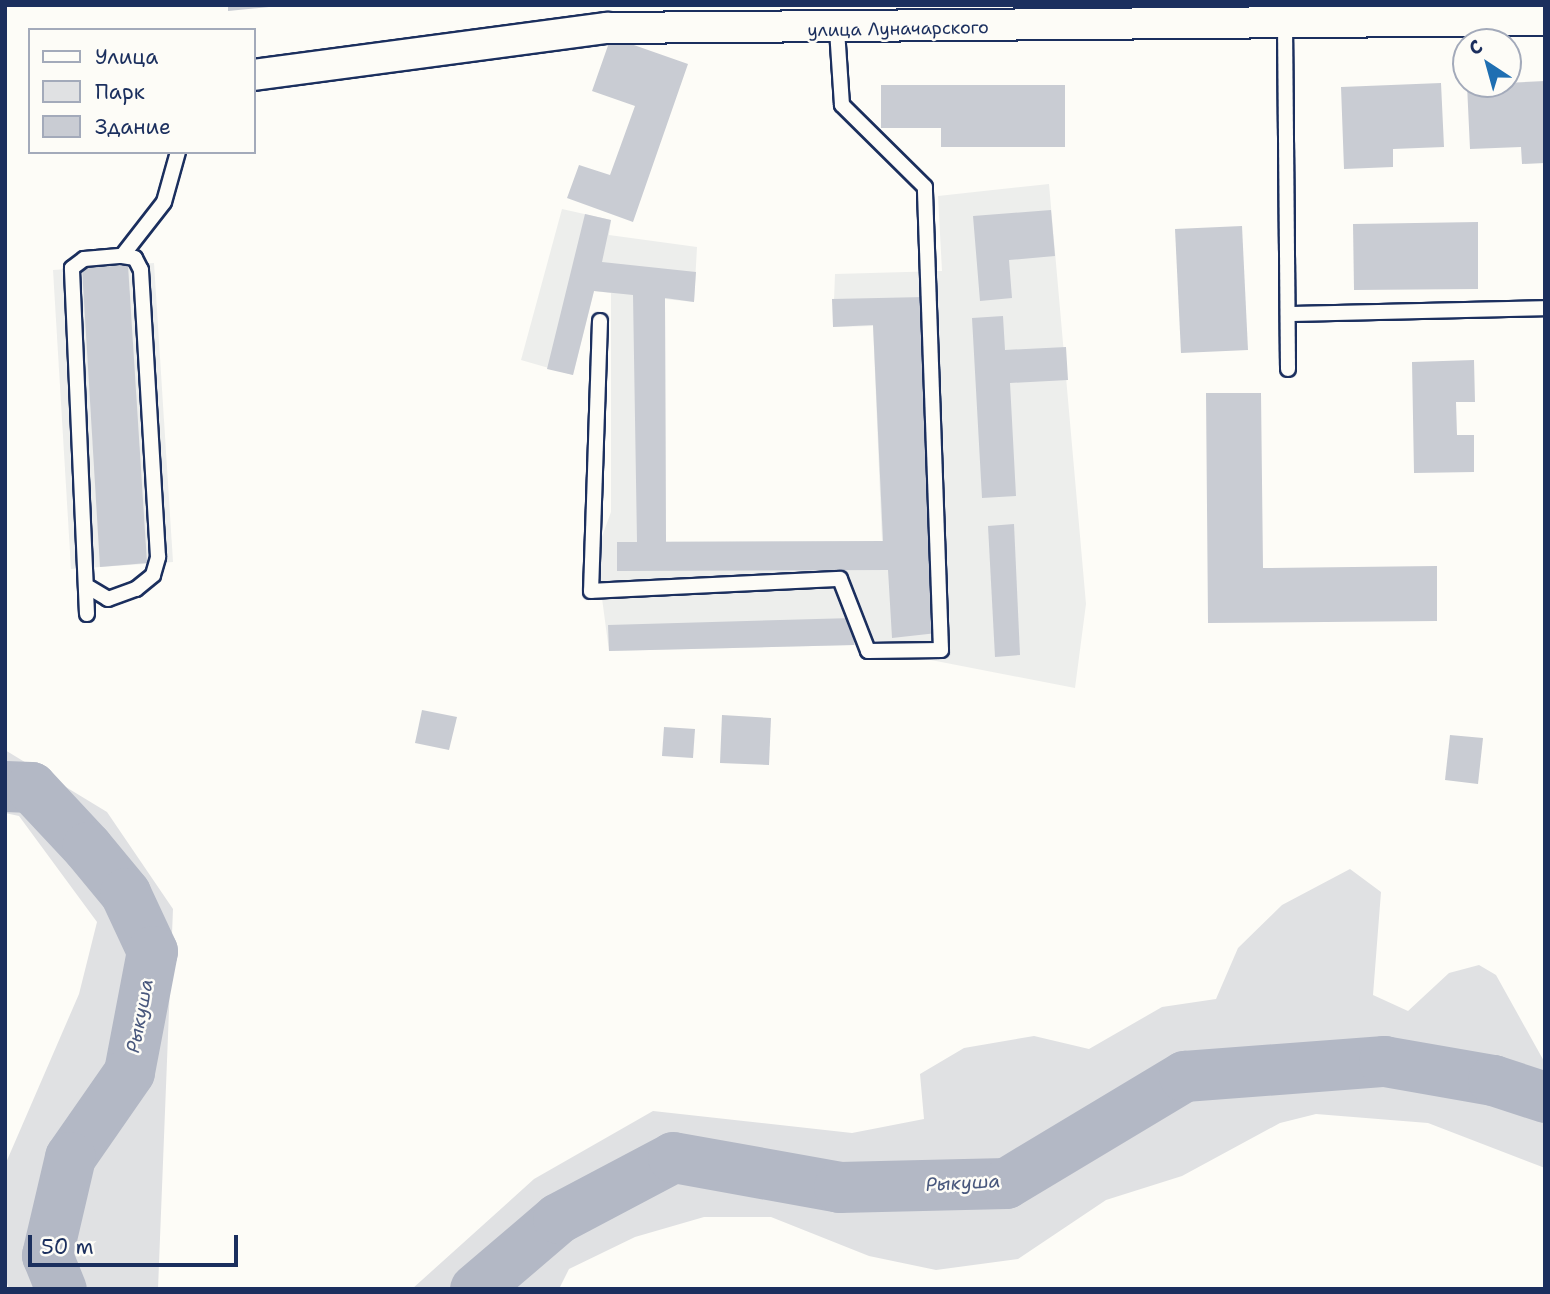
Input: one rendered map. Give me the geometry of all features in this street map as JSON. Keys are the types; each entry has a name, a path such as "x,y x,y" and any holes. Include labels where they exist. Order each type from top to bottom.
{"street":[{"name":"улица Луначарского","path":"256,75 607,28 836,30 1545,20"}],"lane":[{"path":"1284,24 1288,369"},
{"path":"600,321 591,591 839,579 868,650 941,650 925,187 842,105 836,30"},
{"path":"122,256 164,202 177,154"},
{"path":"87,614 90,588 70,285 72,268 84,259 122,256 135,258 141,270 158,557 153,575 136,589 108,598 90,588"},
{"path":"1288,314 1545,308"}],"shaded area":[{"path":"1049,184 1086,604 1075,688 854,645 609,651 596,553 611,512 611,293 594,291 573,375 521,360 562,209 611,220 609,235 697,247 694,302 665,299 666,541 882,541 873,326 833,327 835,274 942,271 938,196"},
{"path":"154,263 173,562 71,569 53,270"}],"green space":[{"path":"5,750 107,812 173,909 158,1289 9,1289 5,1277 5,1165 79,994 97,922 19,816 5,813"},
{"path":"1350,869 1381,892 1373,995 1408,1011 1449,973 1479,965 1496,975 1545,1063 1545,1168 1428,1123 1316,1114 1280,1123 1182,1176 1106,1200 1018,1259 936,1270 869,1256 771,1217 704,1217 635,1237 569,1269 559,1289 412,1289 534,1179 653,1111 852,1133 924,1119 920,1074 964,1048 1034,1036 1089,1049 1162,1007 1216,999 1238,948 1282,905"}],"building":[{"path":"228,5 269,5 269,7 228,11"},
{"path":"611,37 688,64 633,222 567,198 579,165 610,175 635,106 592,91"},
{"path":"1545,81 1545,163 1522,164 1521,147 1470,149 1468,98 1522,98 1522,82"},
{"path":"1441,83 1444,147 1393,149 1393,167 1344,169 1341,87"},
{"path":"881,85 1065,85 1065,147 941,147 941,128 881,128"},
{"path":"1051,210 1055,256 1009,260 1012,298 980,301 973,216"},
{"path":"585,214 611,220 602,262 696,272 694,302 665,298 666,542 883,541 873,325 833,327 832,299 925,297 946,632 892,638 888,570 617,571 617,542 637,542 633,295 594,291 573,375 547,369"},
{"path":"1478,222 1478,289 1354,290 1353,224"},
{"path":"1242,226 1248,350 1181,353 1175,229"},
{"path":"128,265 147,563 100,567 82,268"},
{"path":"1003,316 1005,350 1066,347 1068,380 1010,383 1016,496 982,498 972,318"},
{"path":"1474,360 1475,402 1456,402 1457,435 1474,435 1474,472 1414,473 1412,362"},
{"path":"1206,393 1261,393 1263,568 1437,566 1437,621 1208,623"},
{"path":"1014,524 1020,655 995,657 988,526"},
{"path":"853,618 854,645 609,651 608,625"},
{"path":"422,710 457,717 449,750 415,743"},
{"path":"722,715 771,718 769,765 720,763"},
{"path":"664,727 695,729 693,758 662,756"},
{"path":"1450,735 1483,738 1478,784 1445,780"}],"waterway":[{"name":"Рыкуша","path":"5,786 31,787 87,847 125,893 152,951 129,1072 70,1157 47,1255 61,1289"},
{"name":"Рыкуша","path":"475,1289 558,1218 673,1157 839,1187 1006,1183 1184,1076 1384,1061 1493,1080 1545,1097"}]}
